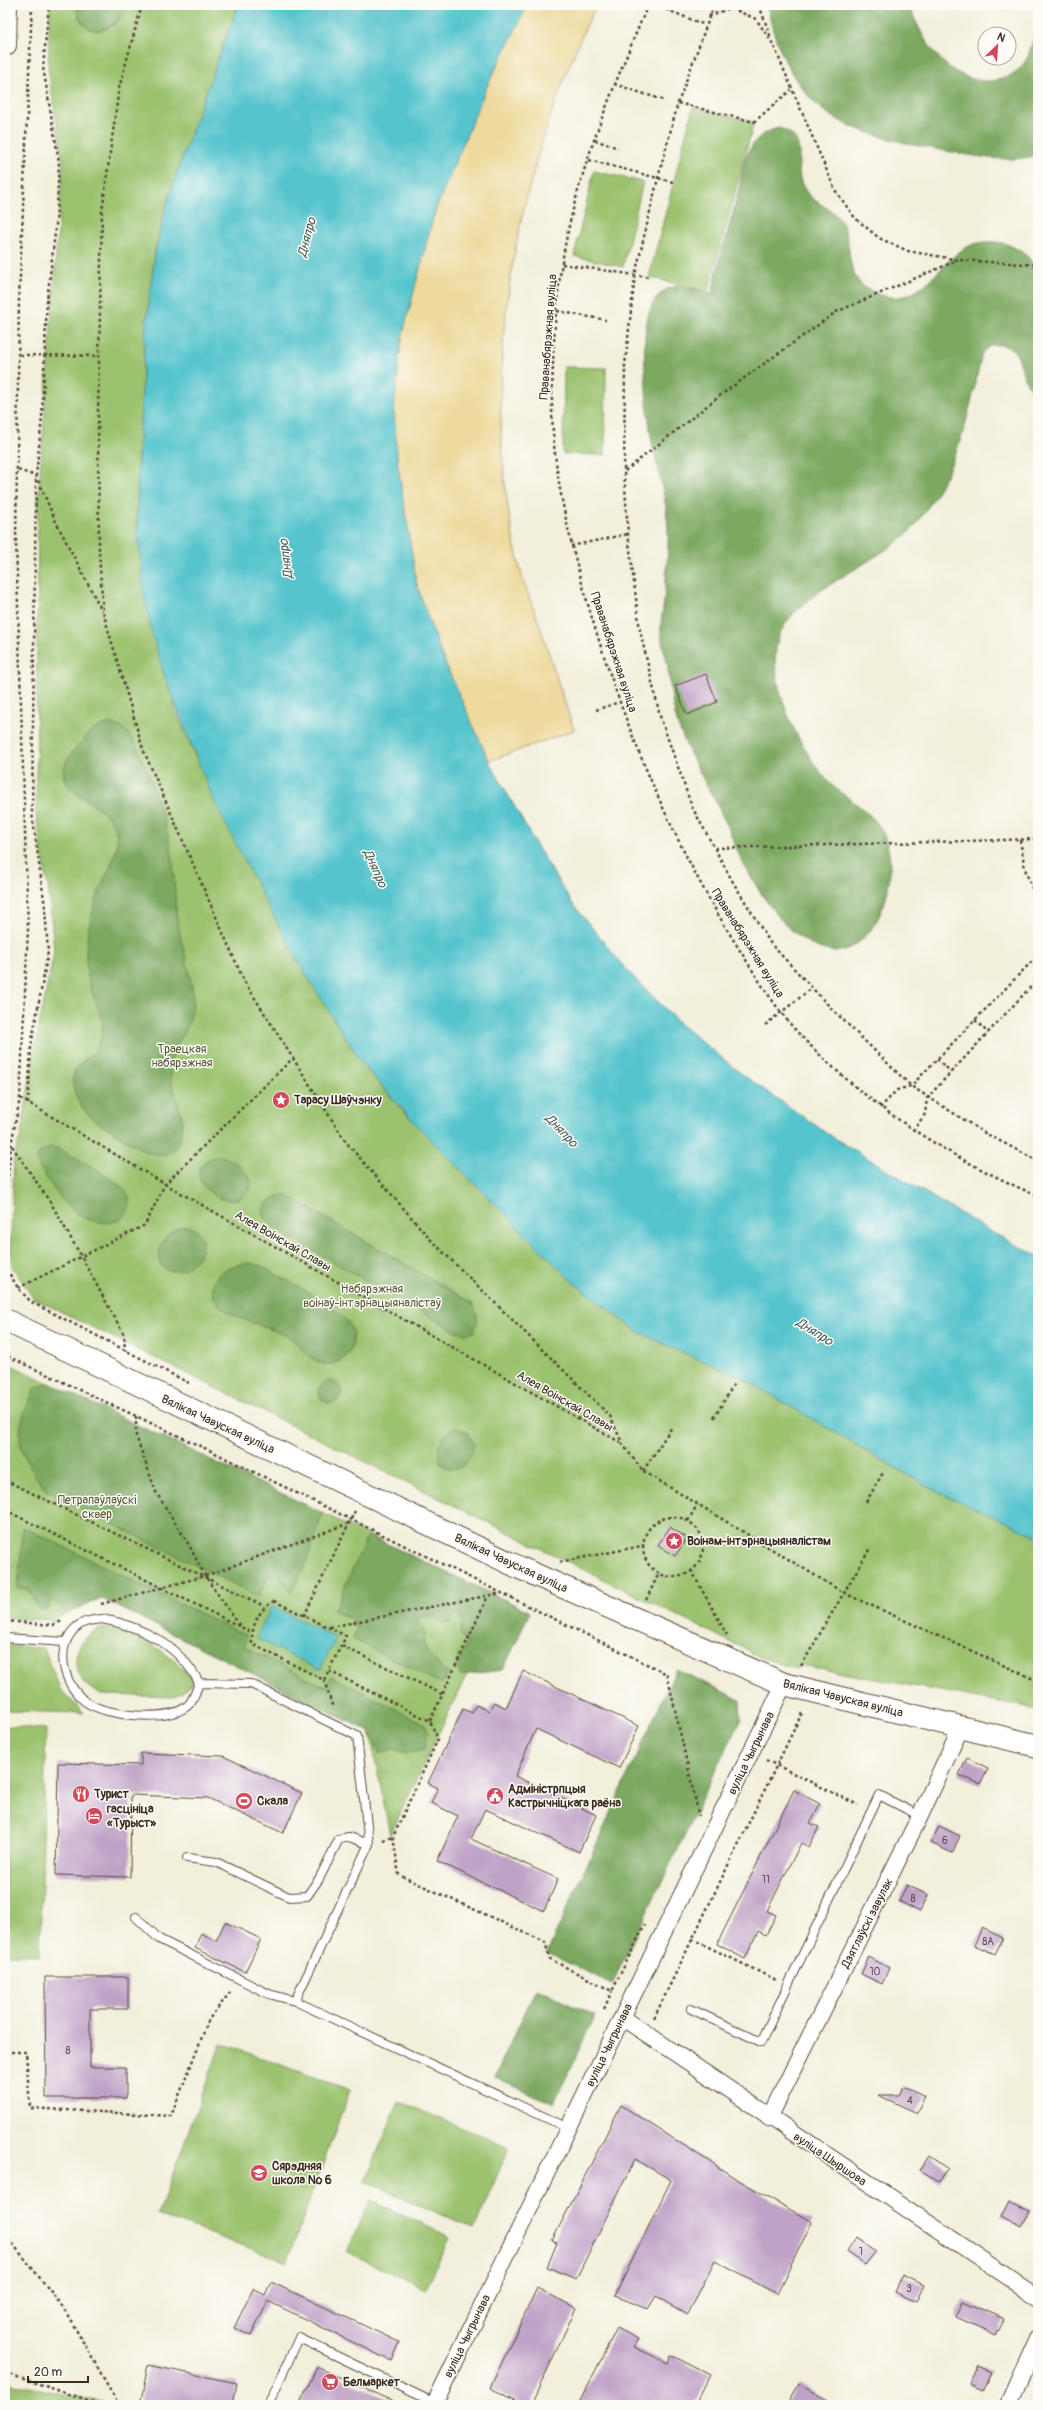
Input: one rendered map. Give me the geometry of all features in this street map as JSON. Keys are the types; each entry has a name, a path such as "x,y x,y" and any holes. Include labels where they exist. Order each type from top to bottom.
{"main road":[{"path":"5,45 6,5"},
{"name":"Вялікая Чавуская вуліца","path":"5,1320 520,1568 791,1679 811,1692 1038,1746"}],"street":[{"name":"вуліца Чыгрынава","path":"435,2404 751,1752 791,1679"},
{"name":"Дзятлаўскі завулак","path":"769,2118 920,1816 962,1727"},
{"name":"вуліца Шыршова","path":"623,2018 769,2118 1038,2297"},
{"path":"1008,2405 1038,2338"}],"lane":[{"path":"102,1619 123,1623 146,1633 175,1652 185,1661 199,1683 194,1696 186,1707 171,1712 135,1716 100,1709 86,1702 76,1693 69,1682 64,1670 65,1642 79,1625 88,1621 102,1619"},
{"path":"5,1638 65,1642"},
{"path":"199,1683 251,1684 357,1736 369,1844 295,2001"},
{"path":"691,2009 760,2042 879,1795 920,1816"},
{"path":"187,1858 216,1862 289,1897 307,1896 320,1879 339,1839 349,1837 369,1844"},
{"path":"136,1917 159,1938 269,1994 295,2001 568,2128"},
{"path":"268,2405 299,2338 435,2404"}],"path":[{"path":"32,5 19,299 20,355 16,542 28,929 20,1098 11,1145 6,1198 6,1268 18,1288 31,1302 125,1352 196,1387"},
{"path":"28,1104 31,1046 48,952 45,907 32,813 36,476 42,417 43,356 47,300 56,225 59,162 43,67 49,5"},
{"path":"142,5 119,88 102,211 98,552 103,612 142,749 244,981 346,1142 430,1239 610,1416 623,1445 643,1471 844,1593 1038,1680"},
{"name":"Праванабярэжная вуліца","path":"648,5 614,84 572,213 562,264 557,311 552,396 554,462 571,546 618,702 662,810 722,923 765,990 805,1040 843,1077 880,1108 914,1131 960,1159 1038,1196"},
{"path":"655,5 705,25"},
{"path":"714,5 708,16 678,104 658,178 635,275 625,365 624,471 628,534 640,631 660,716 692,807 714,848 771,944 812,988 911,1086 927,1098 983,1132 1038,1161"},
{"path":"759,5 791,90 835,190 855,218 879,238 908,251 959,260 1038,265"},
{"path":"708,16 731,8 742,12 756,19 773,44"},
{"path":"614,84 663,100"},
{"path":"678,104 754,122 791,90"},
{"path":"595,140 618,148"},
{"path":"589,160 673,182"},
{"path":"624,471 722,394 836,312 959,260"},
{"path":"562,264 649,277"},
{"path":"557,311 606,320"},
{"path":"20,355 100,356"},
{"path":"18,470 36,476 56,522 103,612"},
{"path":"571,546 628,534"},
{"path":"596,710 618,702"},
{"path":"714,848 1038,839"},
{"path":"1020,840 1024,869 1038,904"},
{"path":"880,1108 897,1090 911,1086 1038,955"},
{"path":"914,1131 925,1114 927,1098 1038,979"},
{"path":"765,1026 812,988"},
{"path":"975,1020 988,1033"},
{"path":"18,1288 145,1225 165,1184 292,1059"},
{"path":"937,1059 951,1072"},
{"name":"Алея Воінскай Славы","path":"20,1098 165,1184 623,1445"},
{"path":"11,1145 52,1205 81,1256 124,1335 125,1352"},
{"path":"5,1421 7,1356 136,1416 667,1674 700,1815 696,1822"},
{"path":"714,1418 734,1384"},
{"path":"136,1416 136,1436 156,1492 190,1545 205,1576 241,1627"},
{"path":"643,1471 672,1427"},
{"path":"866,1502 884,1471"},
{"path":"5,1480 264,1606"},
{"path":"304,1616 352,1522 361,1492"},
{"path":"688,1521 697,1505"},
{"path":"5,1510 251,1632"},
{"path":"671,1516 681,1517 693,1524 701,1535 703,1546 702,1556 691,1570 674,1577 651,1569 645,1560 642,1546 647,1530 657,1520 671,1516"},
{"path":"94,1607 205,1576 352,1522"},
{"path":"562,1566 555,1563 642,1546"},
{"path":"791,1679 870,1548"},
{"path":"691,1570 729,1639"},
{"path":"643,1606 659,1573"},
{"path":"329,1628 501,1593"},
{"path":"430,1721 444,1695 488,1596"},
{"path":"324,1680 346,1636 274,1600 264,1606 251,1632 252,1644 324,1680 340,1728"},
{"path":"5,1621 53,1624 67,1619"},
{"path":"342,1646 444,1695"},
{"path":"329,1671 430,1721 438,1739 393,1837 399,1875 545,1942 550,1959 612,1991"},
{"path":"646,2034 811,1692"},
{"path":"751,1752 776,1766 871,1812"},
{"path":"604,2009 647,1921"},
{"path":"692,1939 788,1985"},
{"path":"5,2052 26,2052 30,2108 171,2116 209,2019 225,2001 239,1979"},
{"path":"5,2234 63,2308 119,2405"},
{"path":"5,2373 103,2405"}],"green space":[{"path":"50,5 238,5 179,166 164,213 155,253 145,334 138,460 137,523 152,633 176,710 193,751 303,970 363,1065 404,1112 573,1282 634,1329 663,1344 739,1376 930,1488 1038,1536 1038,1709 799,1665 796,1669 751,1654 749,1651 33,1298 12,1266 10,1258 14,1156 21,1135 35,1046 54,952 49,894 36,816 38,503 63,162 48,69"},
{"path":"76,5 127,5 122,15 115,23 107,28 99,30 91,29 85,25 79,17"},
{"path":"767,5 909,5 928,44 947,66 972,79 987,81 1005,78 1013,74 1024,64 1035,34 1038,30 1038,155 1015,159 981,157 915,145 882,137 850,126 823,110 802,89 786,63 780,49 774,34"},
{"path":"693,107 754,122 708,292 649,277"},
{"path":"779,128 789,133 795,139 798,146 800,179 804,188 813,199 830,210 840,220 844,227 853,271 862,285 871,291 892,297 909,295 922,287 960,251 976,244 995,242 1014,247 1029,258 1033,267 1038,302 1038,395 1029,387 1015,352 1002,345 991,345 982,353 968,413 957,450 941,486 919,520 912,529 897,542 818,593 800,607 786,623 778,639 775,656 776,674 787,713 795,732 815,765 826,779 871,816 877,823 887,844 890,859 888,891 877,920 868,933 858,943 852,947 840,951 827,951 821,949 798,936 770,906 748,872 718,806 691,755 679,728 675,715 667,662 661,636 668,528 665,498 652,442 648,415 645,377 646,324 650,309 655,300 665,290 674,287 683,287 712,293 747,154 762,135"},
{"path":"594,171 643,182 623,267 574,256"},
{"path":"564,367 606,368 605,455 563,454"},
{"path":"111,723 124,729 139,752 166,826 172,853 178,924 192,990 193,999 190,1020 174,1052 170,1071 172,1086 180,1108 182,1130 178,1143 172,1151 165,1154 147,1152 94,1119 79,1103 73,1085 73,1076 76,1070 80,1064 96,1049 102,1034 103,1027 101,1015 94,998 88,974 86,949 88,932 94,907 113,859 117,846 117,839 113,825 104,813 70,788 64,778 65,765 75,749 87,736 95,729"},
{"path":"52,1147 61,1150 96,1169 121,1187 127,1193 130,1202 126,1214 116,1221 97,1222 85,1218 71,1208 53,1188 39,1166 37,1159 39,1153"},
{"path":"219,1156 234,1162 246,1173 250,1180 251,1186 248,1193 240,1198 230,1200 220,1198 211,1193 203,1185 199,1177 200,1168 206,1161"},
{"path":"286,1195 471,1302 477,1317 477,1324 473,1332 465,1334 455,1331 275,1229 263,1215 265,1206 273,1198"},
{"path":"187,1226 197,1231 202,1239 202,1249 198,1258 190,1266 181,1270 171,1271 160,1265 160,1251 164,1239 174,1230"},
{"path":"250,1263 261,1266 318,1298 346,1320 351,1327 353,1334 351,1349 347,1355 334,1363 320,1363 311,1358 291,1339 240,1318 218,1304 213,1294 214,1282 220,1273 240,1264"},
{"name":"Петрапаўлаўскі сквер","path":"9,1364 530,1612 503,1670 467,1674 390,1835 370,1732 101,1598 53,1620 5,1618"},
{"path":"330,1381 338,1384 341,1392 338,1400 330,1403 322,1400 319,1392 322,1384"},
{"path":"49,1383 323,1513 305,1567 290,1592 278,1574 267,1577 259,1597 45,1490 35,1475 23,1451 20,1441 20,1430 35,1388"},
{"path":"455,1428 468,1432 474,1444 473,1450 464,1465 448,1468 442,1465 439,1449 442,1439 446,1434"},
{"path":"23,1527 247,1636 245,1647 325,1687 331,1676 425,1724 428,1731 424,1749 407,1753 393,1749 380,1754 370,1732 101,1598 67,1614 52,1599 47,1610 39,1610 29,1589 18,1588"},
{"path":"368,1535 530,1612 503,1670 460,1675 457,1665 467,1642 460,1634 463,1619 457,1614 447,1624 430,1616 417,1618 425,1633 424,1645 431,1658 448,1673 442,1684 353,1639 357,1629 352,1619 334,1611"},
{"path":"103,1628 129,1634 152,1645 173,1659 192,1677 192,1684 182,1693 172,1697 105,1695 92,1690 83,1682 78,1673 76,1662 77,1652 82,1642 91,1634"},
{"path":"5,1646 44,1648 60,1689 84,1713 5,1711"},
{"path":"676,1669 740,1700 741,1719 612,1984 547,1953"},
{"path":"5,1726 46,1729 40,1955 5,1954"},
{"path":"536,1988 595,2015 554,2104 495,2077"},
{"path":"221,2043 350,2090 287,2262 158,2215"},
{"path":"399,2101 509,2148 474,2229 365,2181"},
{"path":"371,2200 450,2237 426,2289 347,2252"},
{"path":"5,2382 117,2405 5,2405"}],"sand":[{"path":"528,5 596,5 567,71 543,139 524,209 510,281 502,353 501,426 507,498 520,569 574,730 489,761 441,654 416,580 398,468 394,409 399,358 409,306 422,253 439,200 459,148 481,98"}],"water":[{"name":"Дняпро","path":"238,5 528,5 488,84 435,211 401,341 394,410 398,466 417,586 441,654 489,761 536,845 572,903 624,967 681,1025 743,1075 834,1138 991,1232 1038,1256 1038,1536 930,1488 739,1376 663,1344 634,1329 573,1282 423,1132 363,1065 303,970 260,891 213,799 164,675 152,633 144,594 137,523 138,460 145,334 155,253 164,213 179,166"},
{"path":"272,1606 336,1638 320,1670 256,1638"}],"building":[{"path":"706,674 717,702 687,715 675,686"},
{"path":"670,1527 687,1538 675,1556 658,1545"},
{"name":"Адміністрпцыя Кастрычніцкага раёна","path":"523,1671 639,1726 619,1768 536,1729 515,1776 596,1815 579,1852 485,1809 471,1839 558,1879 544,1911 437,1861 458,1816 431,1803 438,1788 428,1783 463,1709 472,1713 476,1705 489,1711 494,1702 506,1708"},
{"name":"гасцініца «Турыст»","path":"141,1753 223,1756 302,1793 283,1833 208,1798 131,1795 130,1877 56,1875 58,1763 141,1765"},
{"path":"967,1758 988,1768 980,1784 959,1775"},
{"path":"794,1790 820,1804 810,1823 819,1827 809,1847 801,1843 767,1911 776,1915 766,1935 758,1931 745,1959 717,1944"},
{"path":"939,1826 960,1836 952,1853 931,1843"},
{"path":"907,1885 928,1895 920,1912 899,1901"},
{"path":"225,1922 261,1939 245,1972 195,1948 201,1933 216,1941"},
{"path":"982,1928 1003,1938 995,1954 974,1945"},
{"path":"869,1957 889,1968 882,1984 861,1974"},
{"path":"45,1977 128,1977 128,2009 90,2009 90,2067 126,2067 126,2098 46,2098"},
{"path":"904,2086 925,2096 917,2113 878,2095 899,2095"},
{"path":"621,2105 735,2178 812,2222 777,2294 715,2261 688,2314 656,2296 648,2309 615,2296 671,2180 635,2159 576,2279 547,2267 557,2243 552,2241"},
{"path":"929,2156 948,2169 939,2183 920,2170"},
{"path":"1009,2200 1030,2210 1022,2227 1001,2216"},
{"path":"857,2237 876,2251 865,2265 846,2252"},
{"path":"903,2275 924,2285 916,2302 895,2292"},
{"path":"271,2282 399,2342 391,2361 268,2301 251,2336 234,2328 253,2289 265,2295"},
{"path":"537,2288 576,2308 531,2405 526,2405 490,2388"},
{"path":"963,2301 1004,2319 996,2335 956,2317"},
{"path":"617,2328 638,2339 634,2347 668,2363 671,2355 710,2375 695,2405 578,2405"},
{"path":"148,2365 237,2383 233,2405 140,2405"},
{"path":"977,2365 991,2371 982,2390 968,2384"},
{"name":"Белмаркет","path":"317,2367 401,2405 299,2405"},
{"path":"799,2384 835,2405 787,2405"}],"place":[{"name":"Тарасу Шаўчэнку","path":"281,1100"},
{"name":"Воінам-інтэрнацыяналістам","path":"674,1541"},
{"name":"Турист","path":"81,1794"},
{"name":"Адміністрпцыя Кастрычніцкага раёна","path":"495,1796"},
{"name":"Скала","path":"244,1801"},
{"name":"гасцініца «Турыст»","path":"94,1816"},
{"name":"Сярэдняя школа № 6","path":"259,2173"},
{"name":"Белмаркет","path":"330,2382"}],"park label":[{"name":"Траецкая набярэжная","path":"182,1056"},
{"name":"Набярэжная воінаў-інтэрнацыяналістаў","path":"372,1296"}]}
